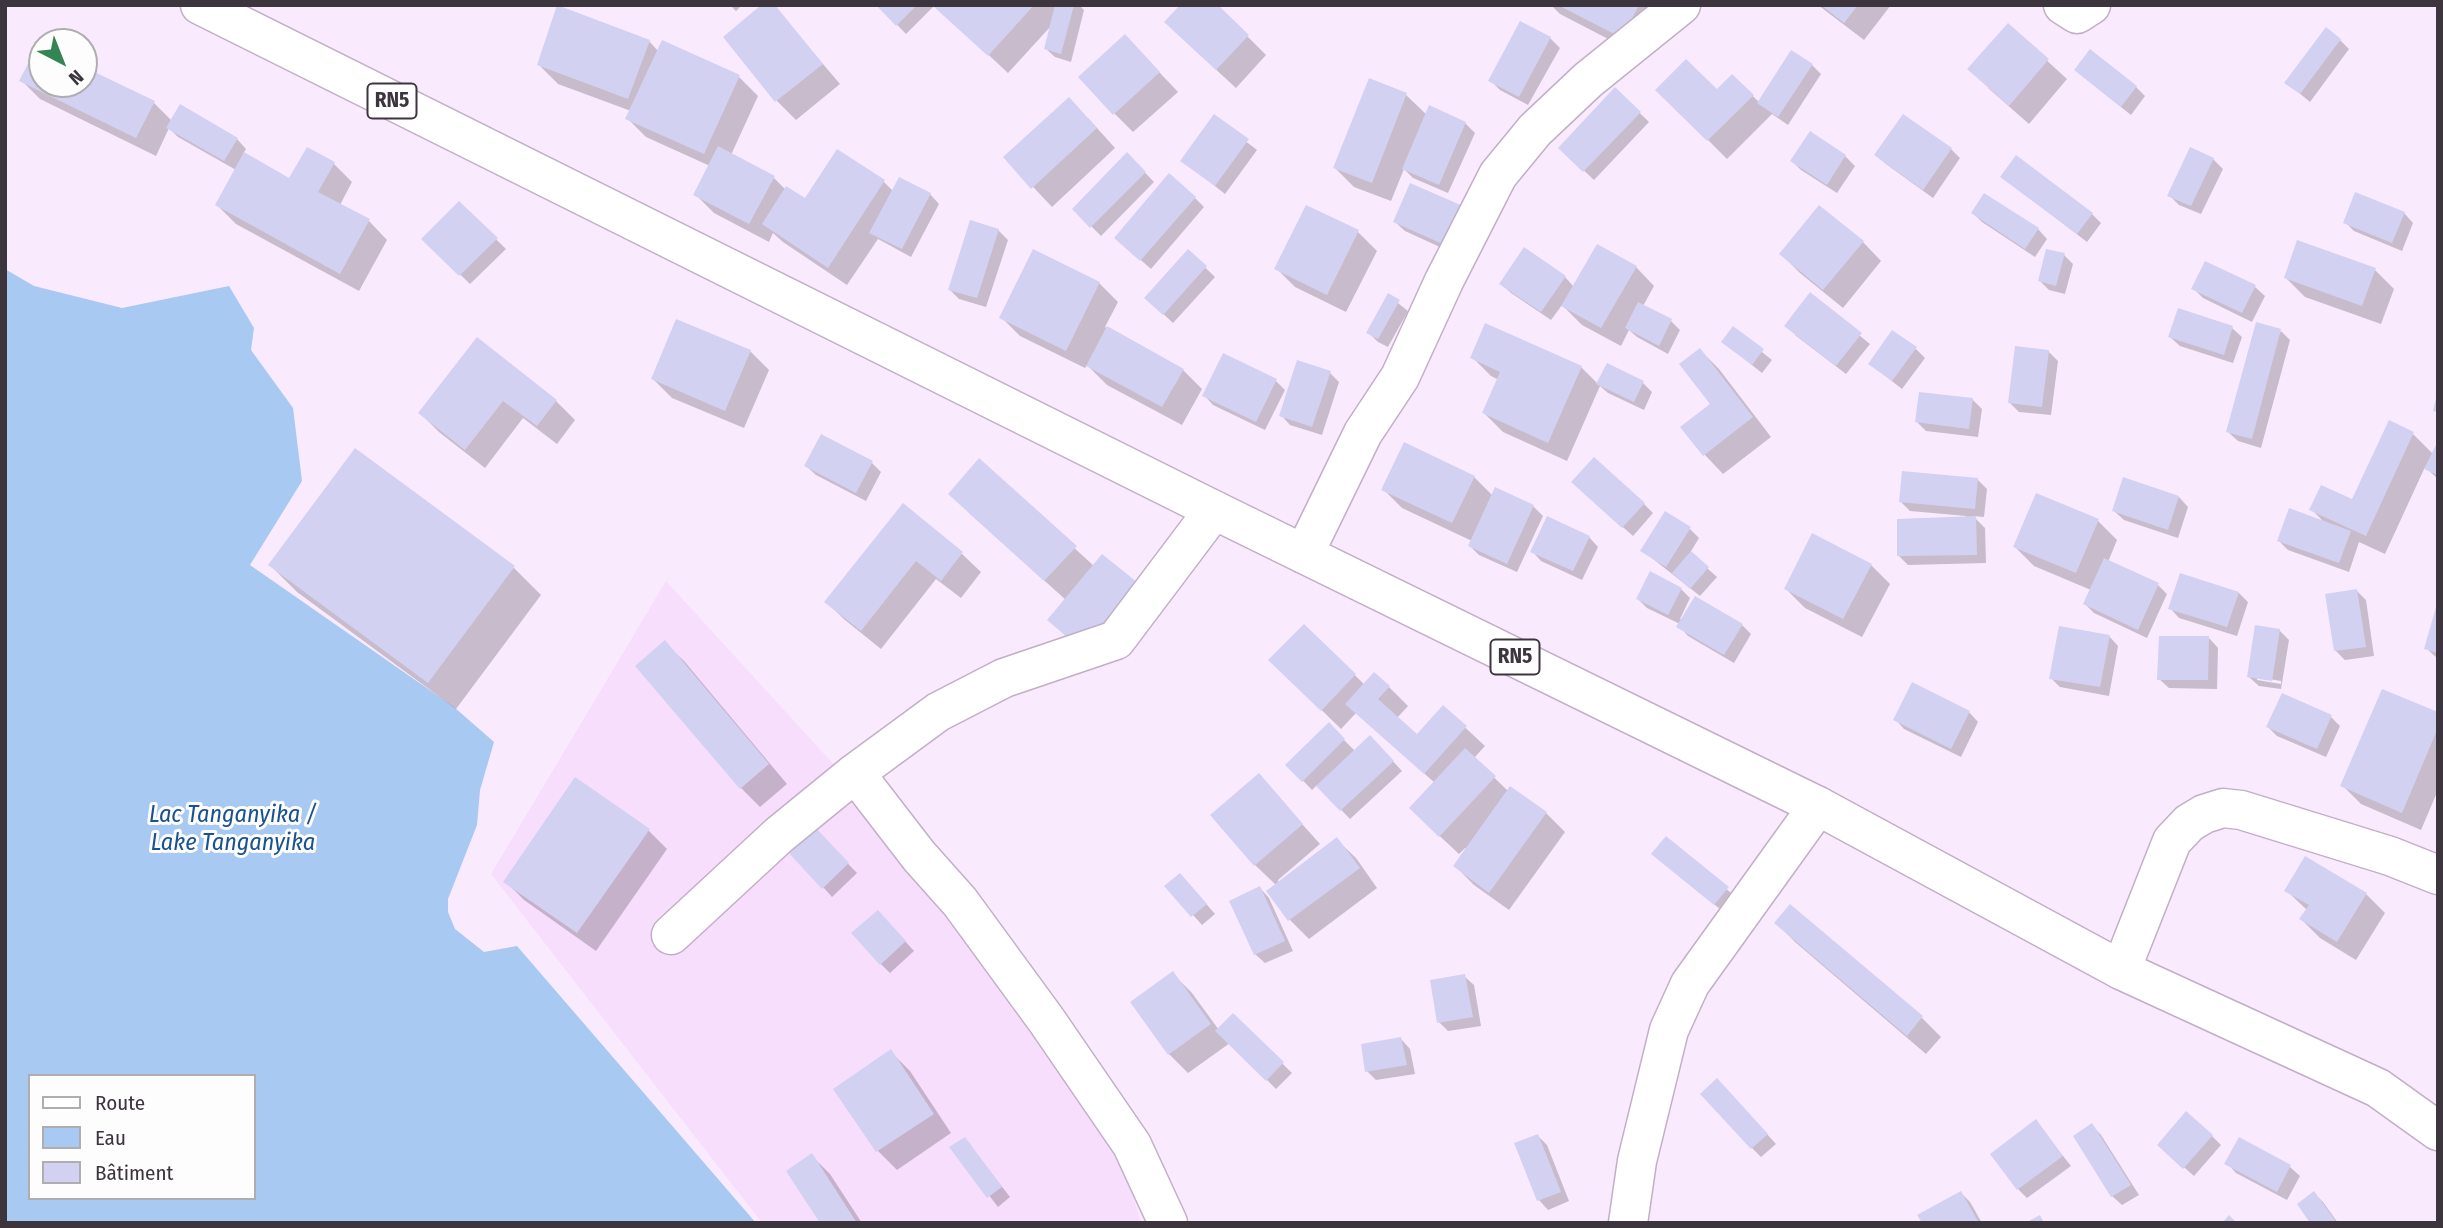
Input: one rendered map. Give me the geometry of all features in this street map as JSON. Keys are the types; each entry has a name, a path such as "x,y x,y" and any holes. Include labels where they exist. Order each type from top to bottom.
{"main road":[{"name":"RN5","path":"200,5 1214,510 1818,806 2122,970 2378,1088 2438,1131"},
{"path":"1304,554 1363,433 1400,377 1444,281 1498,175 1535,130 1588,80 1681,5"},
{"path":"2063,5 2077,14 2091,5"},
{"path":"671,935 779,835 855,773 937,712 1004,678 1116,640 1214,510"},
{"path":"855,773 919,856 960,902 1047,1021 1132,1146 1168,1223"},
{"path":"1628,1223 1637,1161 1669,1030 1690,984 1818,806"},
{"path":"2122,970 2172,841 2204,814 2223,808 2241,810 2390,856 2438,875"}],"shaded area":[{"path":"666,581 848,780 1120,1153 1141,1223 762,1223 491,874"}],"water":[{"name":"Lac Tanganyika / Lake Tanganyika","path":"5,269 34,286 122,308 229,286 254,328 251,350 293,408 302,481 250,565 454,707 494,742 480,790 477,825 448,899 448,912 455,929 484,952 517,946 756,1223 5,1223"}],"building":[{"path":"557,5 650,40 628,99 537,65"},
{"path":"761,5 775,5 823,64 775,102 723,37"},
{"path":"876,5 917,5 896,26"},
{"path":"1034,5 988,56 934,7"},
{"path":"1055,5 1074,5 1061,54 1044,49"},
{"path":"1180,5 1218,5 1249,35 1216,70 1164,22"},
{"path":"1558,5 1639,5 1622,38"},
{"path":"1821,5 1858,5 1844,23"},
{"path":"1520,21 1551,37 1519,97 1488,81"},
{"path":"2008,23 2049,59 2009,106 1967,69"},
{"path":"2326,27 2341,39 2300,94 2284,83"},
{"path":"1125,34 1160,72 1113,115 1078,77"},
{"path":"662,40 740,75 704,154 625,119"},
{"path":"2090,49 2137,86 2121,107 2074,70"},
{"path":"1791,50 1813,64 1778,117 1757,103"},
{"path":"1686,59 1717,89 1732,74 1754,95 1707,141 1655,90"},
{"path":"28,64 28,85 19,81"},
{"path":"98,74 155,101 136,138 54,98 98,98"},
{"path":"1369,78 1407,93 1372,183 1333,168"},
{"path":"1615,87 1641,112 1583,172 1558,148"},
{"path":"1069,97 1097,128 1031,189 1003,157"},
{"path":"180,104 238,138 224,161 166,128"},
{"path":"1429,105 1466,122 1439,185 1402,169"},
{"path":"1214,114 1249,139 1215,186 1180,161"},
{"path":"1903,114 1952,148 1923,190 1874,155"},
{"path":"1810,131 1846,155 1827,185 1790,161"},
{"path":"718,146 775,176 749,224 693,195"},
{"path":"307,147 335,162 318,192 370,219 340,274 215,205 244,152 289,178"},
{"path":"2190,147 2214,158 2191,206 2167,196"},
{"path":"837,149 885,180 828,268 762,224 786,186 805,198"},
{"path":"1127,152 1146,172 1090,228 1072,209"},
{"path":"2016,155 2093,213 2077,234 2000,177"},
{"path":"1169,173 1196,197 1140,261 1114,238"},
{"path":"899,177 931,193 902,249 869,233"},
{"path":"1410,183 1463,206 1445,245 1393,222"},
{"path":"2355,192 2405,212 2392,243 2343,223"},
{"path":"1984,193 2039,228 2025,249 1971,213"},
{"path":"459,201 498,238 459,276 421,239"},
{"path":"1306,205 1359,230 1327,295 1274,269"},
{"path":"1819,205 1864,241 1823,290 1779,254"},
{"path":"970,220 999,229 977,298 948,290"},
{"path":"2297,240 2376,268 2362,306 2284,278"},
{"path":"1597,244 1637,266 1601,328 1561,306"},
{"path":"1524,247 1566,276 1541,312 1499,284"},
{"path":"1033,249 1100,282 1066,351 999,318"},
{"path":"1188,249 1207,266 1163,315 1144,298"},
{"path":"2046,249 2065,253 2056,286 2038,281"},
{"path":"2205,261 2256,285 2242,313 2191,289"},
{"path":"1810,292 1862,333 1836,366 1784,326"},
{"path":"1388,293 1400,300 1378,339 1366,333"},
{"path":"1638,302 1672,319 1659,346 1625,328"},
{"path":"2178,308 2233,326 2224,355 2168,337"},
{"path":"676,319 751,350 725,411 651,379"},
{"path":"2256,322 2281,329 2252,439 2226,432"},
{"path":"1485,323 1582,366 1548,443 1482,413 1500,372 1470,358"},
{"path":"1107,326 1184,369 1162,407 1086,366"},
{"path":"1733,326 1764,349 1752,365 1721,342"},
{"path":"1892,330 1917,347 1892,381 1868,364"},
{"path":"477,337 557,400 537,426 503,401 465,450 418,413"},
{"path":"2015,346 2049,350 2042,407 2008,403"},
{"path":"1700,348 1753,417 1703,456 1680,427 1710,404 1679,364"},
{"path":"1223,353 1277,379 1256,422 1202,396"},
{"path":"1297,360 1331,371 1312,427 1279,416"},
{"path":"1607,363 1644,381 1634,402 1596,384"},
{"path":"1919,392 1973,398 1969,429 1915,422"},
{"path":"2438,395 2438,412 2433,411"},
{"path":"2389,420 2414,432 2366,536 2309,510 2321,485 2352,499"},
{"path":"821,434 873,461 856,493 804,466"},
{"path":"2438,441 2438,475 2424,469"},
{"path":"1404,442 1475,476 1452,523 1381,490"},
{"path":"355,448 515,566 428,683 268,565"},
{"path":"1594,457 1645,503 1622,528 1571,482"},
{"path":"979,458 1077,546 1044,581 948,494"},
{"path":"1902,471 1978,478 1975,509 1899,502"},
{"path":"2123,477 2179,496 2168,530 2112,511"},
{"path":"1495,487 1534,505 1507,564 1468,546"},
{"path":"2036,493 2099,519 2076,573 2013,547"},
{"path":"903,503 963,552 941,581 916,561 861,631 824,602"},
{"path":"2289,508 2351,531 2339,563 2277,541"},
{"path":"1665,511 1691,527 1666,567 1640,551"},
{"path":"1547,516 1590,536 1573,571 1530,552"},
{"path":"1976,516 1977,555 1897,556 1897,519"},
{"path":"1812,533 1872,564 1843,619 1784,589"},
{"path":"1691,551 1709,567 1690,589 1672,573"},
{"path":"1102,554 1137,582 1081,649 1047,620"},
{"path":"2104,558 2159,583 2138,630 2083,604"},
{"path":"1650,571 1682,588 1668,615 1636,599"},
{"path":"2180,573 2239,592 2227,627 2168,609"},
{"path":"2357,589 2366,647 2334,651 2325,594"},
{"path":"1695,596 1743,624 1724,655 1676,627"},
{"path":"2438,600 2438,653 2424,649"},
{"path":"1304,624 1356,674 1321,711 1268,660"},
{"path":"2255,625 2280,629 2272,681 2247,677"},
{"path":"2059,626 2110,635 2100,687 2049,679"},
{"path":"2159,636 2209,636 2208,680 2157,680"},
{"path":"665,640 769,764 740,789 635,666"},
{"path":"1374,672 1390,686 1378,699 1417,734 1443,705 1467,726 1424,774 1345,704"},
{"path":"1912,682 1970,711 1951,749 1893,720"},
{"path":"2382,689 2438,712 2438,728 2402,813 2340,786"},
{"path":"2282,693 2332,715 2317,749 2266,727"},
{"path":"1329,722 1345,739 1302,782 1285,765"},
{"path":"1370,735 1394,761 1340,811 1316,786"},
{"path":"1465,748 1496,776 1439,837 1409,808"},
{"path":"1259,773 1303,824 1254,866 1210,815"},
{"path":"575,777 650,829 577,933 503,882"},
{"path":"1510,786 1547,812 1489,893 1453,866"},
{"path":"815,827 849,863 822,889 788,852"},
{"path":"1666,836 1729,887 1714,905 1651,854"},
{"path":"1337,837 1360,868 1288,921 1266,891"},
{"path":"2305,856 2367,893 2337,942 2299,919 2309,905 2284,891"},
{"path":"1180,873 1207,904 1191,917 1164,886"},
{"path":"1260,886 1285,941 1254,955 1229,901"},
{"path":"1790,904 1923,1016 1907,1036 1774,923"},
{"path":"878,910 906,941 880,965 851,933"},
{"path":"1173,971 1211,1024 1168,1055 1130,1002"},
{"path":"1465,974 1473,1017 1437,1023 1430,980"},
{"path":"1233,1013 1284,1062 1266,1081 1215,1031"},
{"path":"1401,1037 1407,1065 1365,1072 1361,1044"},
{"path":"891,1049 934,1114 876,1152 833,1089"},
{"path":"1717,1078 1768,1134 1751,1149 1700,1094"},
{"path":"2186,1111 2213,1135 2183,1169 2157,1145"},
{"path":"2036,1119 2063,1156 2017,1190 1990,1154"},
{"path":"2092,1123 2131,1185 2111,1197 2073,1136"},
{"path":"1538,1134 1561,1192 1537,1201 1514,1143"},
{"path":"965,1137 1002,1187 987,1198 949,1147"},
{"path":"2239,1137 2291,1165 2277,1192 2224,1164"},
{"path":"812,1153 857,1223 820,1223 786,1171"},
{"path":"1961,1191 1979,1223 1922,1223 1917,1215"},
{"path":"2314,1191 2337,1223 2310,1223 2297,1204"},
{"path":"2040,1215 2044,1223 2025,1223"},
{"path":"2229,1215 2237,1223 2222,1223"}]}
